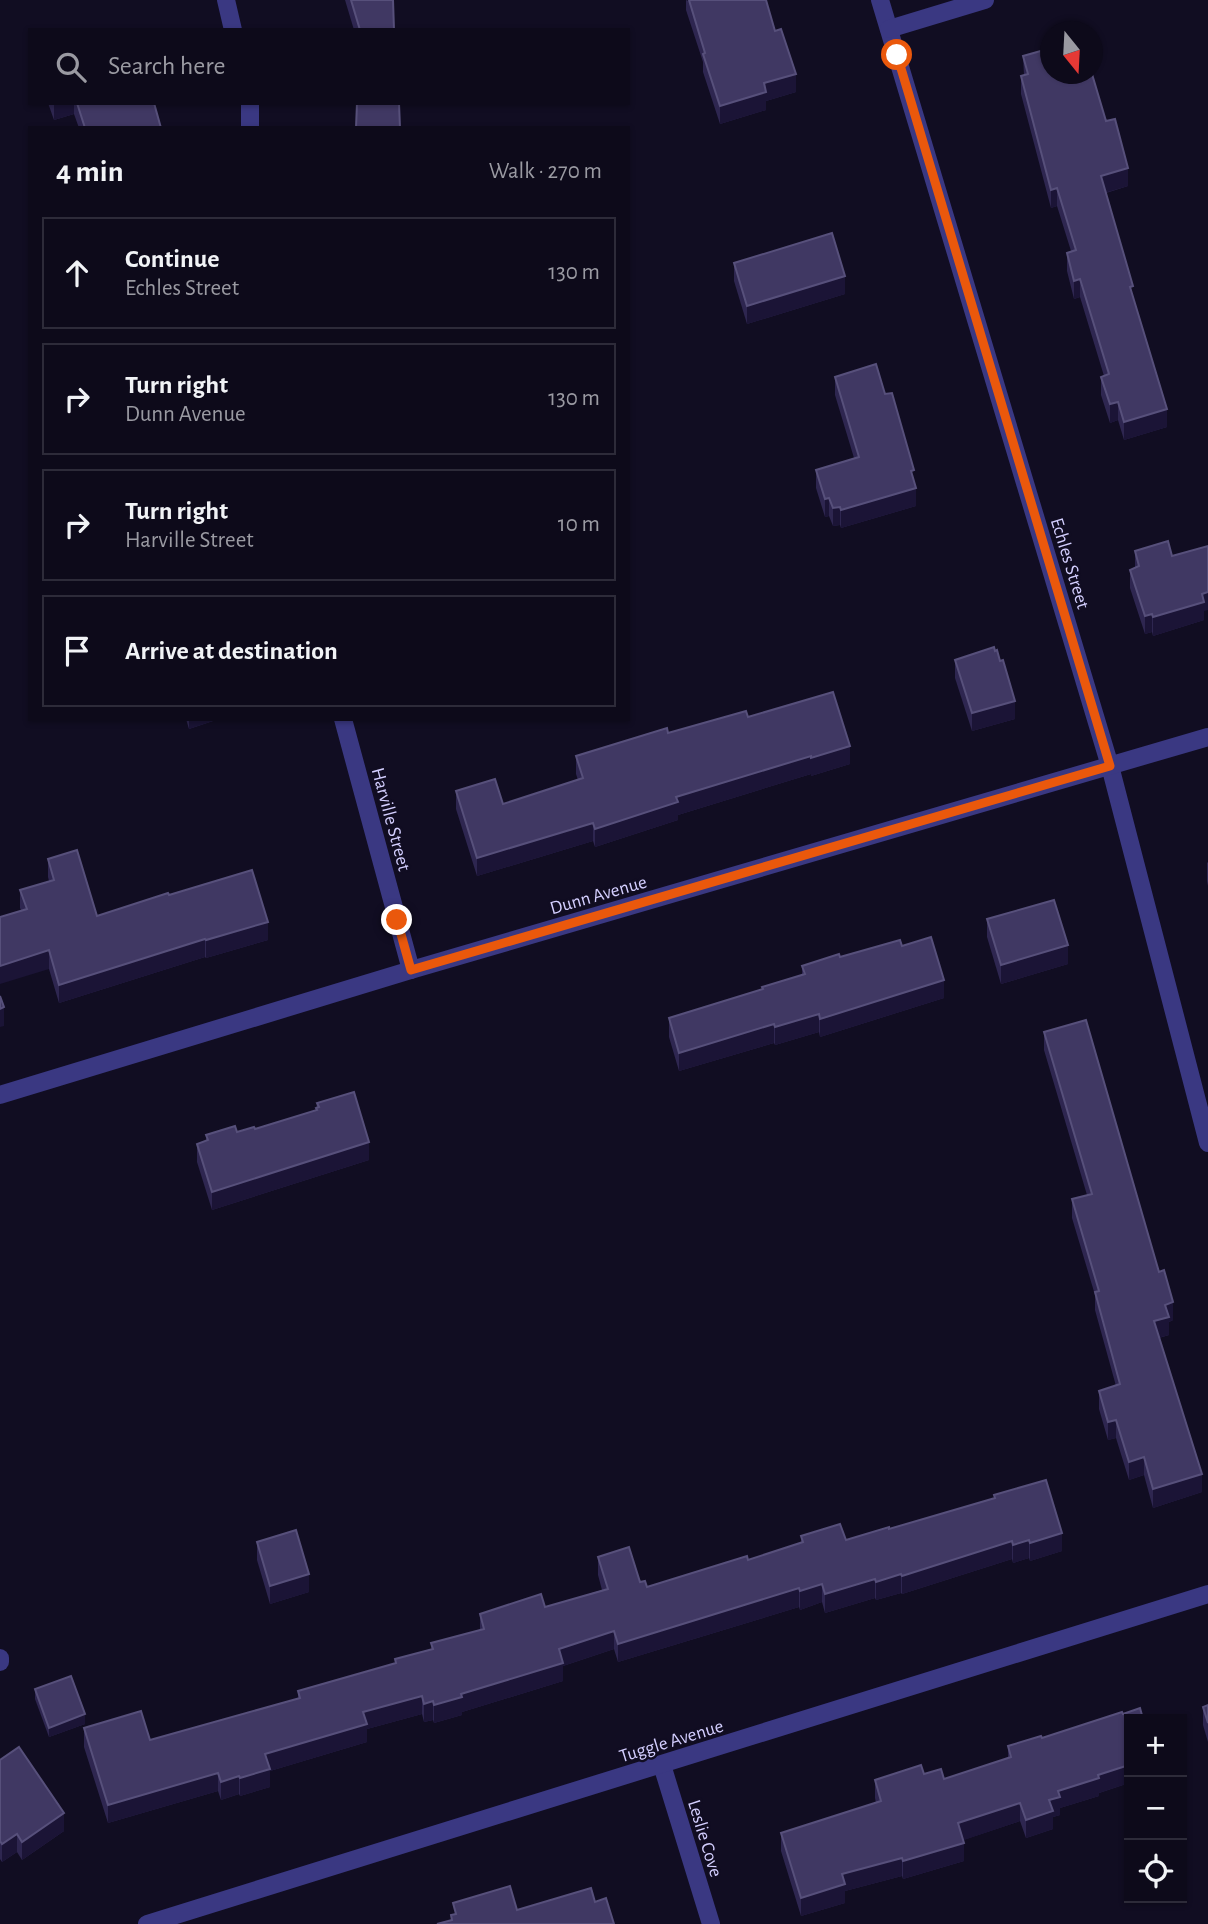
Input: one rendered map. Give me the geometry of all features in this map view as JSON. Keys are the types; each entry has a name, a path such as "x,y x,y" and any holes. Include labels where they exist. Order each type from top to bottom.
{"street":[{"path":"226,0 233,28"},
{"name":"Echles Street","path":"880,0 1110,766 1208,1143"},
{"path":"889,29 985,0"},
{"path":"250,105 250,126"},
{"name":"Harville Street","path":"344,721 411,970"},
{"name":"Dunn Avenue","path":"0,1095 411,970 1208,737"},
{"name":"Tuggle Avenue","path":"147,1924 1208,1594"},
{"name":"Leslie Cove","path":"662,1765 711,1924"}],"building":[{"path":"351,0 393,0 394,28 359,28"},
{"path":"689,0 766,0 775,31 781,29 796,74 764,83 766,92 720,106"},
{"path":"1040,51 1040,84 1095,84 1106,121 1115,119 1128,168 1101,176 1133,286 1130,287 1167,409 1124,422 1118,402 1110,404 1101,377 1109,374 1080,279 1074,281 1067,253 1076,250 1057,188 1051,190 1021,76 1028,74 1023,56"},
{"path":"78,105 155,105 160,126 84,126"},
{"path":"357,105 399,105 400,126 356,126"},
{"path":"832,233 845,276 747,306 734,263"},
{"path":"876,364 885,394 892,393 914,470 911,471 916,488 841,510 840,507 833,508 829,498 825,499 816,470 859,457 835,377"},
{"path":"1168,541 1172,556 1208,546 1208,592 1202,594 1204,602 1153,617 1152,614 1145,616 1130,570 1139,566 1135,551"},
{"path":"994,647 1000,661 1003,660 1015,701 972,713 955,660"},
{"path":"833,692 850,746 676,797 678,802 595,829 593,823 477,858 456,791 495,779 503,804 583,778 576,756 667,728 668,733 746,711 748,717"},
{"path":"77,850 97,916 252,870 268,922 59,985 49,950 0,966 0,917 27,909 20,890 54,880 48,859"},
{"path":"1054,900 1068,945 1001,965 987,919"},
{"path":"931,937 944,980 820,1019 819,1014 775,1027 774,1024 679,1053 669,1018 805,974 802,966 839,954 840,957 900,940 902,946"},
{"path":"1086,1020 1159,1272 1164,1270 1173,1302 1165,1305 1169,1317 1154,1321 1202,1474 1153,1489 1144,1457 1129,1462 1116,1420 1108,1422 1099,1391 1120,1384 1095,1292 1099,1291 1072,1199 1092,1194 1044,1032"},
{"path":"354,1092 369,1142 212,1192 197,1144 208,1140 206,1135 235,1126 237,1132 254,1127 255,1129 317,1110 317,1103"},
{"path":"1046,1480 1062,1533 1030,1543 1029,1540 1013,1545 1012,1541 902,1576 901,1574 876,1582 875,1579 825,1594 822,1584 800,1591 799,1588 618,1644 614,1631 559,1649 563,1663 461,1694 462,1697 434,1705 433,1701 424,1704 422,1696 363,1712 367,1724 265,1754 270,1769 240,1778 239,1776 221,1782 218,1773 108,1805 84,1728 141,1711 150,1740 300,1698 298,1691 396,1663 395,1659 433,1649 431,1643 484,1629 480,1614 541,1594 545,1607 608,1589 598,1557 629,1547 640,1582 645,1581 647,1587 747,1556 748,1560 803,1542 801,1536 840,1524 846,1540 995,1498 994,1495"},
{"path":"296,1530 309,1574 270,1586 257,1542"},
{"path":"71,1676 85,1714 49,1728 35,1689"},
{"path":"1208,1705 1208,1723 1203,1707"},
{"path":"1140,1708 1142,1714 1124,1714 1124,1767 1058,1791 1060,1797 1049,1800 1053,1811 1026,1820 1020,1803 958,1823 964,1843 903,1861 902,1858 842,1874 845,1884 801,1898 781,1833 881,1801 875,1780 921,1765 924,1774 941,1769 944,1779 1011,1757 1008,1746 1122,1712 1123,1714"},
{"path":"19,1747 64,1813 22,1842 17,1834 2,1844 0,1760"},
{"path":"510,1886 517,1910 591,1888 595,1902 606,1898 614,1924 437,1924 452,1920 451,1915 456,1914 453,1903"}],"route":[{"path":"397,920 411,970 1110,766 897,55"}]}
